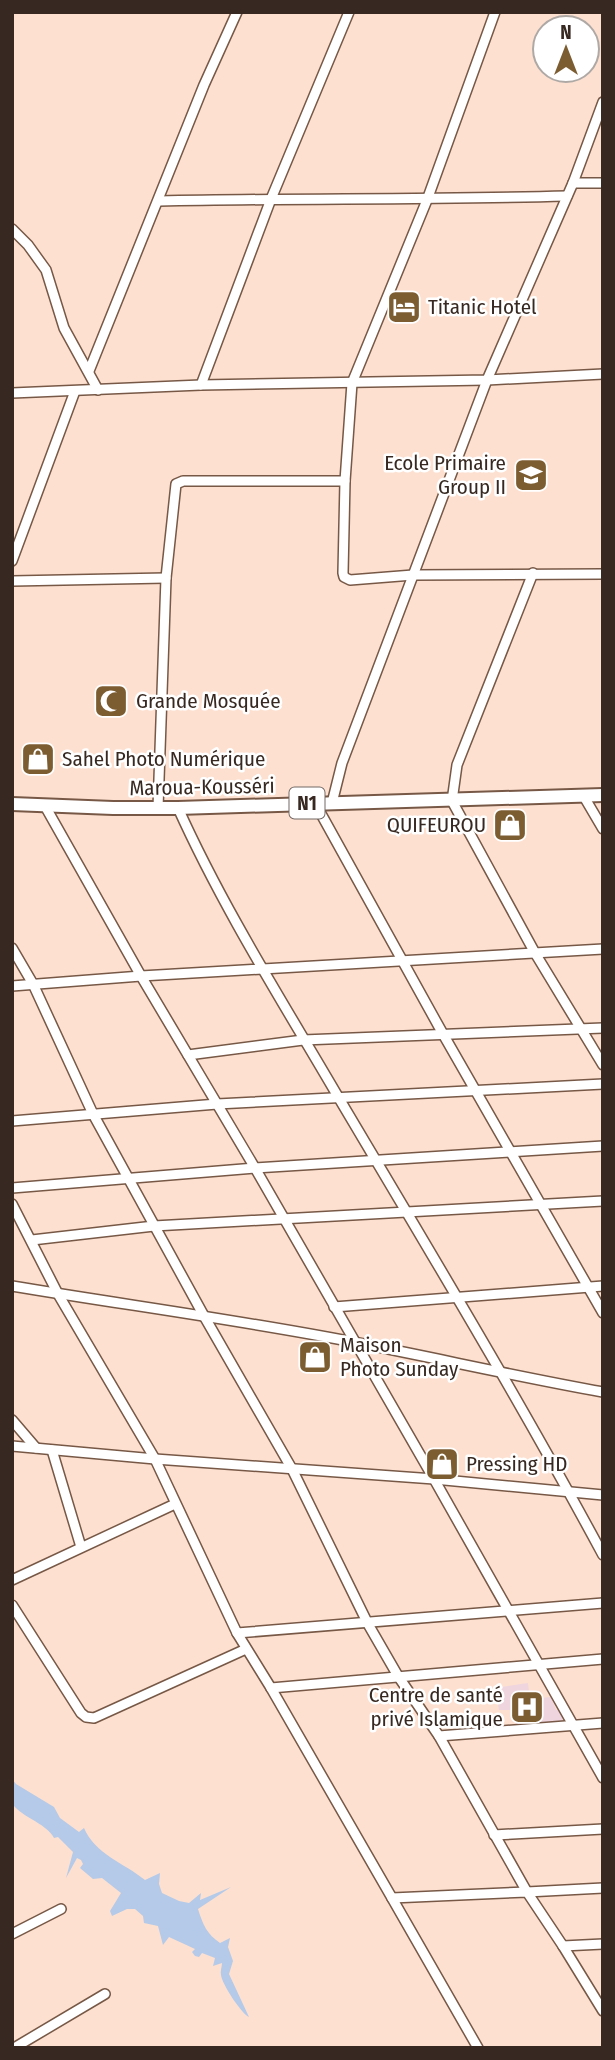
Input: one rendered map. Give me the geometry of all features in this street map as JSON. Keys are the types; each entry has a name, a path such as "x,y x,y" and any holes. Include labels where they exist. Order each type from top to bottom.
{"highway":[{"name":"Maroua-Kousséri","path":"12,804 178,808 603,795"}],"street":[{"path":"89,371 204,85 237,12"},
{"path":"201,385 271,198 349,12"},
{"path":"495,12 427,200 352,383 345,481 344,577 350,580 413,575 603,573"},
{"path":"332,803 342,763 487,380 573,183 603,102"},
{"path":"573,183 603,183"},
{"path":"159,201 271,198 427,200 567,196"},
{"path":"12,229 28,245 46,270 64,328 98,390"},
{"path":"12,393 201,385 487,380 603,374"},
{"path":"12,561 75,391"},
{"path":"158,808 166,578 174,490 179,482 345,481"},
{"path":"533,573 457,765 452,801 535,953 603,1065"},
{"path":"12,581 166,578"},
{"path":"583,795 603,829"},
{"path":"315,803 443,1034 603,1313"},
{"path":"45,806 434,1479 603,1778"},
{"path":"178,808 200,857 303,1040 501,1374 603,1555"},
{"path":"12,948 33,984 93,1114 292,1469 368,1624 439,1736 527,1892 603,2011"},
{"path":"12,986 603,949"},
{"path":"188,1055 303,1040 603,1028"},
{"path":"12,1121 216,1104 603,1084"},
{"path":"12,1188 375,1159 603,1146"},
{"path":"32,1240 154,1226 603,1201"},
{"path":"12,1204 58,1294 155,1459 237,1633 478,2048"},
{"path":"12,1286 354,1342 501,1374 603,1392"},
{"path":"334,1307 603,1286"},
{"path":"12,1420 36,1448"},
{"path":"12,1446 434,1479 603,1496"},
{"path":"52,1450 81,1547"},
{"path":"12,1580 175,1504"},
{"path":"237,1633 603,1603"},
{"path":"12,1605 86,1717 94,1718 246,1649"},
{"path":"271,1688 603,1659"},
{"path":"439,1736 603,1723"},
{"path":"494,1835 603,1829"},
{"path":"392,1898 603,1888"},
{"path":"12,1934 61,1909"},
{"path":"563,1946 603,1944"},
{"path":"14,2048 105,1994"}],"shaded area":[{"name":"Centre de santé privé Islamique","path":"528,1683 530,1699 551,1697 556,1710 561,1710 563,1722 517,1728 514,1710 499,1710 495,1688"}],"water":[{"path":"12,1779 54,1807 60,1818 79,1832 84,1828 95,1845 145,1880 160,1873 162,1893 189,1903 201,1893 200,1900 231,1887 198,1909 206,1929 216,1940 220,1943 230,1938 228,1947 233,1961 229,1974 249,2017 237,2004 222,1979 222,1963 213,1966 215,1958 202,1953 199,1957 195,1956 192,1952 195,1949 169,1937 163,1945 158,1926 144,1923 143,1916 135,1909 127,1909 112,1916 110,1911 121,1893 102,1878 93,1879 80,1868 83,1864 81,1860 77,1858 66,1878 73,1852 58,1837 54,1838 45,1828 15,1807 11,1799"}],"place":[{"name":"Titanic Hotel","path":"404,307"},
{"name":"Ecole Primaire Group II","path":"531,475"},
{"name":"Grande Mosquée","path":"111,701"},
{"name":"Sahel Photo Numérique","path":"38,759"},
{"name":"QUIFEUROU","path":"510,825"},
{"name":"Maison Photo Sunday","path":"315,1357"},
{"name":"Pressing HD","path":"442,1464"},
{"name":"Centre de santé privé Islamique","path":"527,1707"}]}
